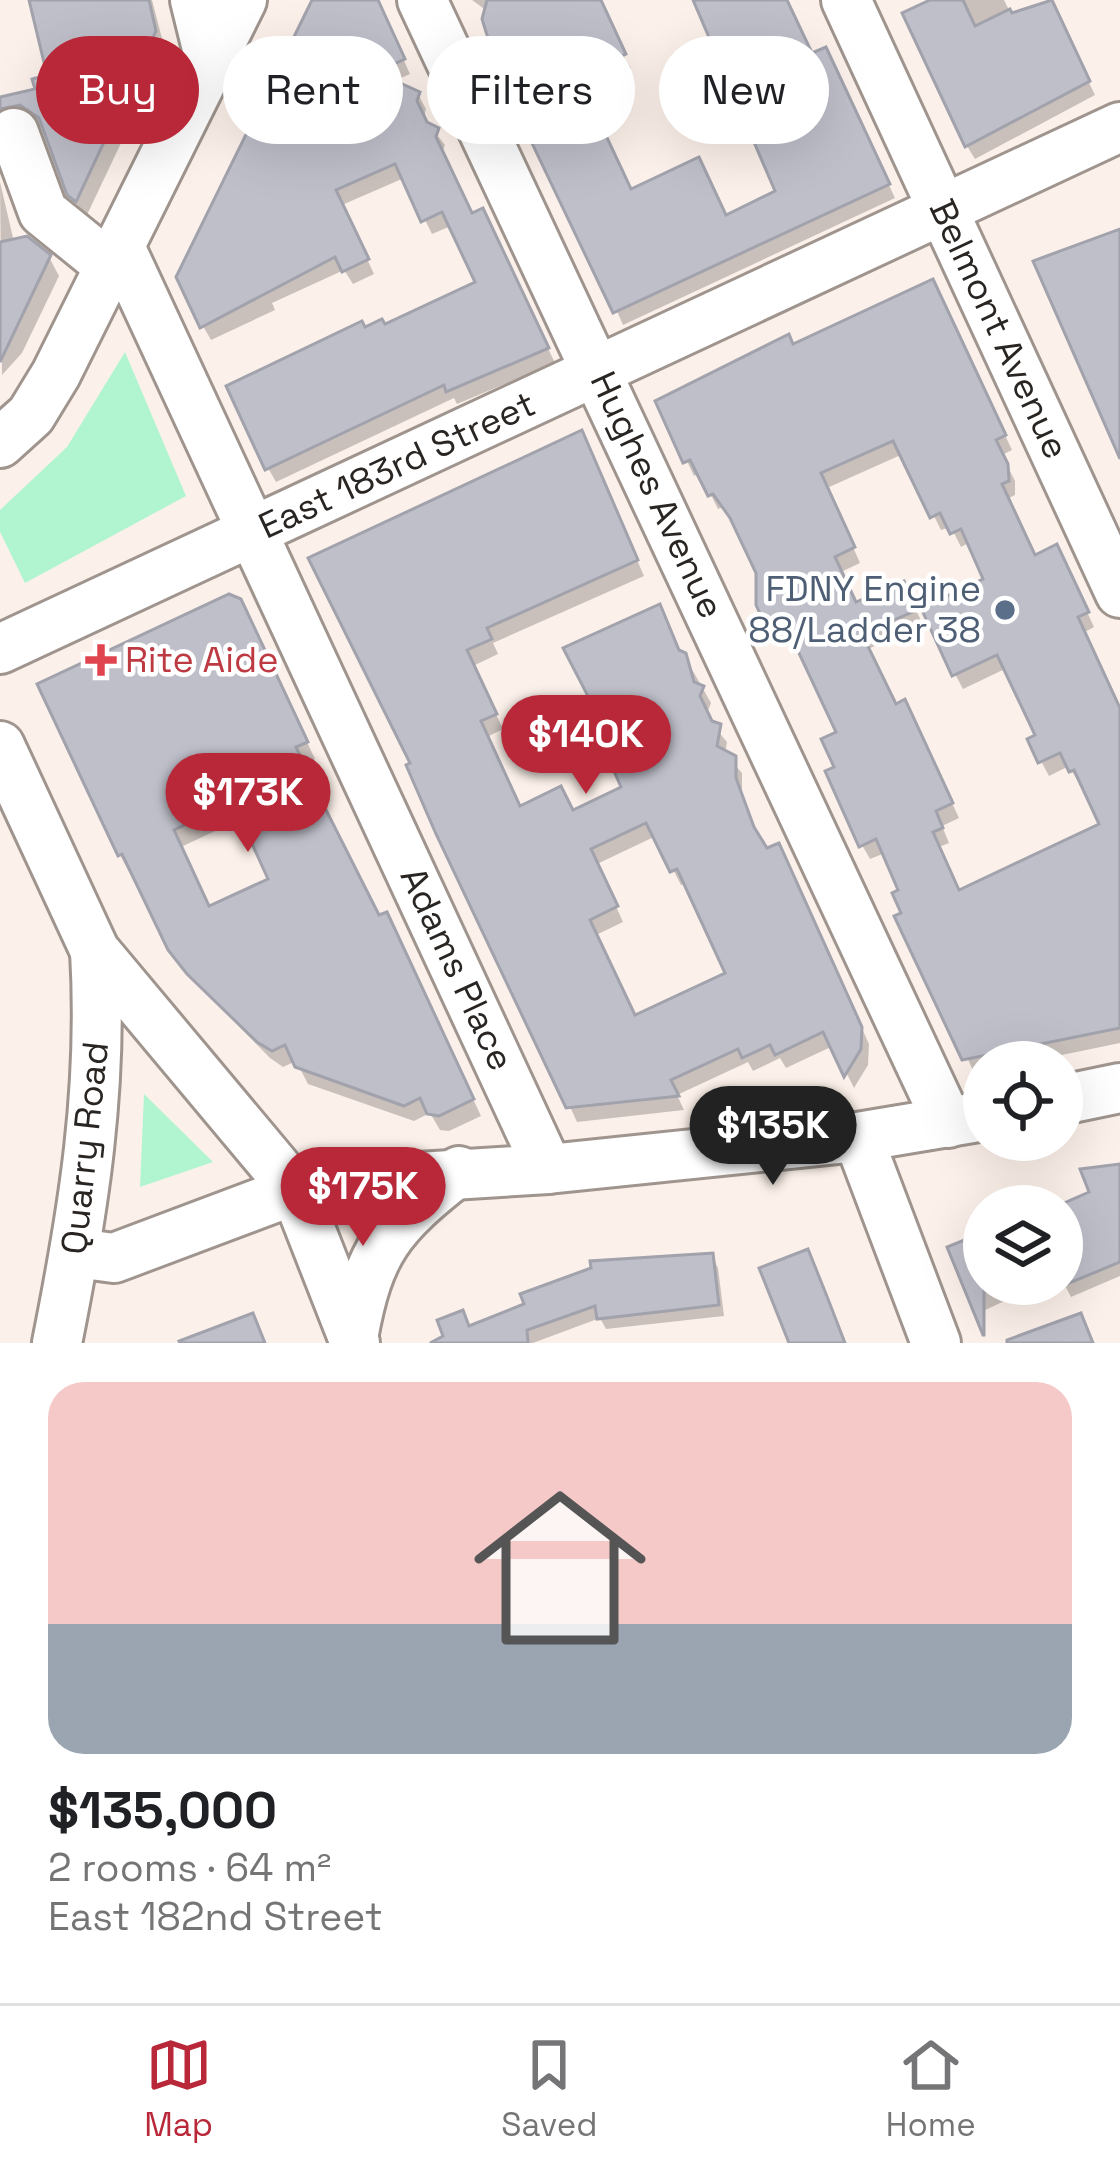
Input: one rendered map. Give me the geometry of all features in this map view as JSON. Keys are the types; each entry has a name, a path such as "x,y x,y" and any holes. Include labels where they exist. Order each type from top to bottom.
{"street":[{"path":"195,0 211,65"},
{"path":"0,443 31,415 116,258 242,0"},
{"name":"Hughes Avenue","path":"422,0 963,1114"},
{"name":"Belmont Avenue","path":"846,0 1120,593"},
{"name":"East 183rd Street","path":"0,649 1120,127"},
{"path":"14,133 43,212 116,258"},
{"name":"Adams Place","path":"116,258 255,530 548,1168"},
{"path":"0,746 95,951 295,1190 354,1341"},
{"name":"Quarry Road","path":"57,1343 76,1253 100,1047 95,951"},
{"path":"1083,1096 1120,1088"},
{"path":"76,1253 114,1258 295,1190 858,1137 963,1120"},
{"path":"858,1137 936,1343"},
{"path":"354,1341 363,1281 378,1251 399,1221 459,1171"}],"green space":[{"path":"125,352 186,496 25,583 0,532 0,510 67,447"},
{"path":"144,1094 213,1162 140,1187"}],"building":[{"path":"29,0 149,0 156,31 154,36 38,36"},
{"path":"312,0 378,0 394,36 294,36"},
{"path":"487,0 601,0 618,36 487,36 482,19"},
{"path":"693,0 787,0 804,36 708,36"},
{"path":"930,0 963,0 975,26 1010,9 1012,13 1052,0 1090,81 965,147 902,13"},
{"path":"829,53 890,184 613,313 532,144 610,144 631,189 699,157 726,215 775,191 755,144 829,144"},
{"path":"36,78 36,116 20,105 0,109 0,97 35,89 32,79"},
{"path":"403,84 420,92 417,101 427,122 427,144 439,144 472,213 483,208 549,348 446,392 444,385 265,470 226,386 362,321 365,327 382,319 385,324 475,282 442,212 421,222 395,164 336,190 369,259 342,272 335,257 200,328 176,277 241,144 403,144"},
{"path":"48,144 103,144 76,202 67,195"},
{"path":"1120,229 1120,459 1033,261"},
{"path":"27,236 51,255 0,362 0,242"},
{"path":"933,279 1006,435 996,440 1008,464 1009,481 1002,484 1035,555 1057,544 1089,612 1078,617 1120,708 1120,1028 1056,1041 963,1041 962,1060 894,916 901,913 892,893 898,890 876,839 859,847 825,771 834,767 821,739 836,732 783,619 766,627 756,605 756,573 730,518 713,494 708,496 690,460 683,463 655,401 789,334 793,344","holes":["893,441 930,518 940,513 950,534 961,529 983,579 921,608 952,676 997,655 1035,735 1027,739 1038,763 1060,753 1069,772 1074,770 1099,824 959,890 933,832 943,828 936,811 953,803 905,699 896,704 862,634 917,610 904,581 856,602 835,557 855,547 821,473"]},
{"path":"582,430 638,560 487,628 492,639 467,650 497,714 481,721 520,806 561,786 573,810 621,787 597,733 605,729 563,648 660,604 679,650 686,653 694,682 704,686 700,696 712,721 721,724 717,746 736,756 736,778 754,827 767,848 779,843 862,1027 861,1049 844,1077 823,1032 775,1055 770,1045 742,1058 738,1049 671,1080 679,1096 566,1108 436,834 406,765 410,763 308,558","holes":["646,823 670,872 677,869 725,973 635,1015 590,920 618,906 591,849"]},
{"path":"229,594 241,599 308,742 296,747 316,790 379,915 387,912 474,1099 439,1116 427,1114 420,1098 404,1106 295,1067 285,1045 272,1051 257,1042 168,950 37,684","holes":["233,802 268,879 209,906 174,830"]},
{"path":"1120,1164 1120,1262 1083,1277 1083,1195 1089,1192 1080,1169"},
{"path":"963,1241 963,1286 947,1247"},
{"path":"808,1249 845,1343 789,1343 759,1268"},
{"path":"713,1253 719,1305 597,1319 595,1306 527,1330 528,1343 430,1343 443,1336 437,1320 463,1310 469,1326 524,1304 520,1294 591,1268 590,1261"},
{"path":"971,1305 984,1305 983,1335"},
{"path":"253,1313 265,1343 179,1341"},
{"path":"1081,1313 1093,1343 1007,1343 1007,1340"}],"place":[{"name":"FDNY Engine 88/Ladder 38","path":"1005,610"},
{"name":"Rite Aide","path":"101,660"}]}
